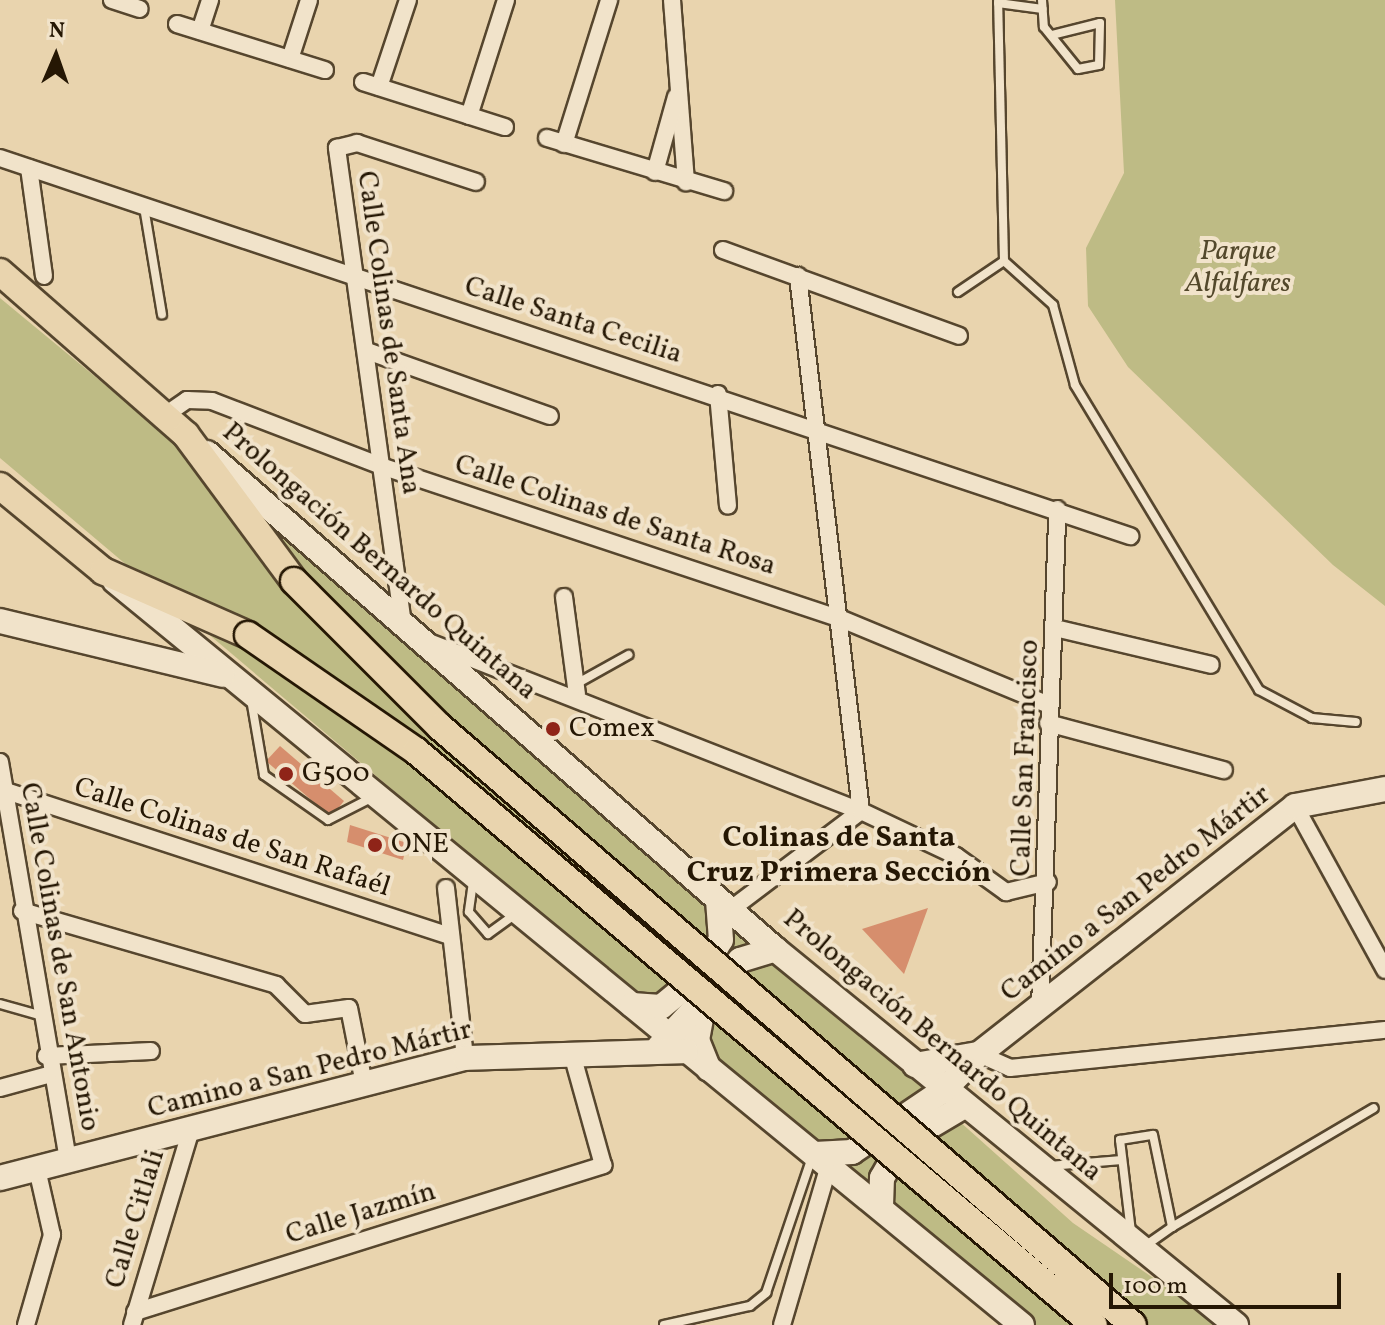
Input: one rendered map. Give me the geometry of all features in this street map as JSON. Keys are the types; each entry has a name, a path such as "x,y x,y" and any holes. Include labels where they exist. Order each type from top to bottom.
{"main road":[{"name":"Prolongación Bernardo Quintana","path":"0,272 186,435"},
{"path":"186,435 294,581 440,727 1133,1325"},
{"path":"0,486 103,571 248,635 416,751 1094,1325"}],"street":[{"path":"112,0 140,9"},
{"path":"200,31 210,0"},
{"path":"290,59 309,0"},
{"path":"408,0 371,84 505,127"},
{"path":"469,116 506,0"},
{"path":"564,144 609,0"},
{"path":"672,0 686,182"},
{"path":"177,24 325,70"},
{"path":"655,172 680,85"},
{"path":"547,138 724,191"},
{"name":"Calle Colinas de Santa Ana","path":"409,630 381,466 340,143 476,182"},
{"name":"Calle Santa Cecilia","path":"0,158 357,279 818,426 1130,536"},
{"path":"29,168 44,276"},
{"path":"723,250 959,336"},
{"path":"798,276 861,811"},
{"path":"367,351 550,416"},
{"path":"718,394 728,506"},
{"name":"Calle Colinas de Santa Rosa","path":"164,416 187,400 212,401 381,466 839,618 1049,705"},
{"name":"Prolongación Bernardo Quintana","path":"186,435 775,949 1136,1247 1236,1325"},
{"name":"Calle San Francisco","path":"1040,1008 1048,882 1048,723 1055,628 1057,509"},
{"path":"103,571 473,882 632,1005 670,1046 709,1069 881,1206 1019,1324"},
{"path":"564,597 576,689"},
{"path":"0,621 229,677"},
{"path":"1055,628 1211,665"},
{"path":"409,630 576,689 861,811 956,856 1006,892 1048,882"},
{"path":"1048,723 1224,770"},
{"name":"Calle Colinas de San Antonio","path":"0,762 48,1075 68,1161"},
{"name":"Camino a San Pedro Mártir","path":"819,1157 852,1152 944,1090 979,1054 1295,806 1385,789"},
{"name":"Calle Colinas de San Rafaél","path":"2,790 449,936"},
{"path":"1295,806 1385,970"},
{"path":"632,1005 661,1007 701,974 721,940 724,905 861,811"},
{"path":"0,886 19,892"},
{"path":"446,888 465,1058"},
{"path":"22,911 276,985 302,1013 352,1011 364,1084"},
{"path":"670,1046 707,991 740,960 775,949"},
{"path":"707,991 697,1040 709,1069"},
{"path":"979,1054 1010,1068 1385,1030"},
{"name":"Camino a San Pedro Mártir","path":"0,1178 465,1058 670,1046"},
{"path":"46,1056 151,1051"},
{"name":"Calle Jazmín","path":"134,1318 603,1165 572,1054"},
{"name":"Camino a San Pedro Mártir","path":"915,1065 979,1054"},
{"path":"900,1118 915,1065"},
{"path":"0,1088 48,1075"},
{"path":"881,1206 882,1178 902,1143 964,1106"},
{"name":"Calle Citlali","path":"134,1318 191,1129"},
{"path":"782,1325 819,1157"},
{"path":"26,1325 52,1235 37,1169"}],"lane":[{"path":"1052,35 1100,23 1099,65 1078,69 1052,35 1042,5 998,2 1004,261 1053,305 1075,385 1259,690 1312,718 1356,722"},
{"path":"144,207 162,314"},
{"path":"958,292 1004,261"},
{"path":"576,689 628,655"},
{"path":"251,694 264,775 328,820 371,798"},
{"path":"0,1004 39,1015"},
{"path":"1172,1227 1157,1139 1120,1140 1136,1247 1172,1227 1374,1108"},
{"path":"664,1325 750,1306 766,1293 819,1157"},
{"path":"1037,1166 1121,1160"}],"green space":[{"name":"Parque Alfalfares","path":"1115,0 1385,0 1385,606 1333,565 1128,367 1088,306 1086,248 1124,173"},
{"path":"0,298 512,721 1073,1223 1222,1325 1026,1325 0,458"}],"building":[{"path":"280,746 344,801 331,817 266,761"},
{"path":"350,825 407,843 403,860 347,842"},
{"path":"928,908 904,974 862,929"}],"place":[{"name":"Comex","path":"553,729"},
{"name":"G500","path":"286,774"},
{"name":"ONE","path":"375,845"}],"district":[{"name":"Colinas de Santa Cruz Primera Sección","path":"839,855"}]}
